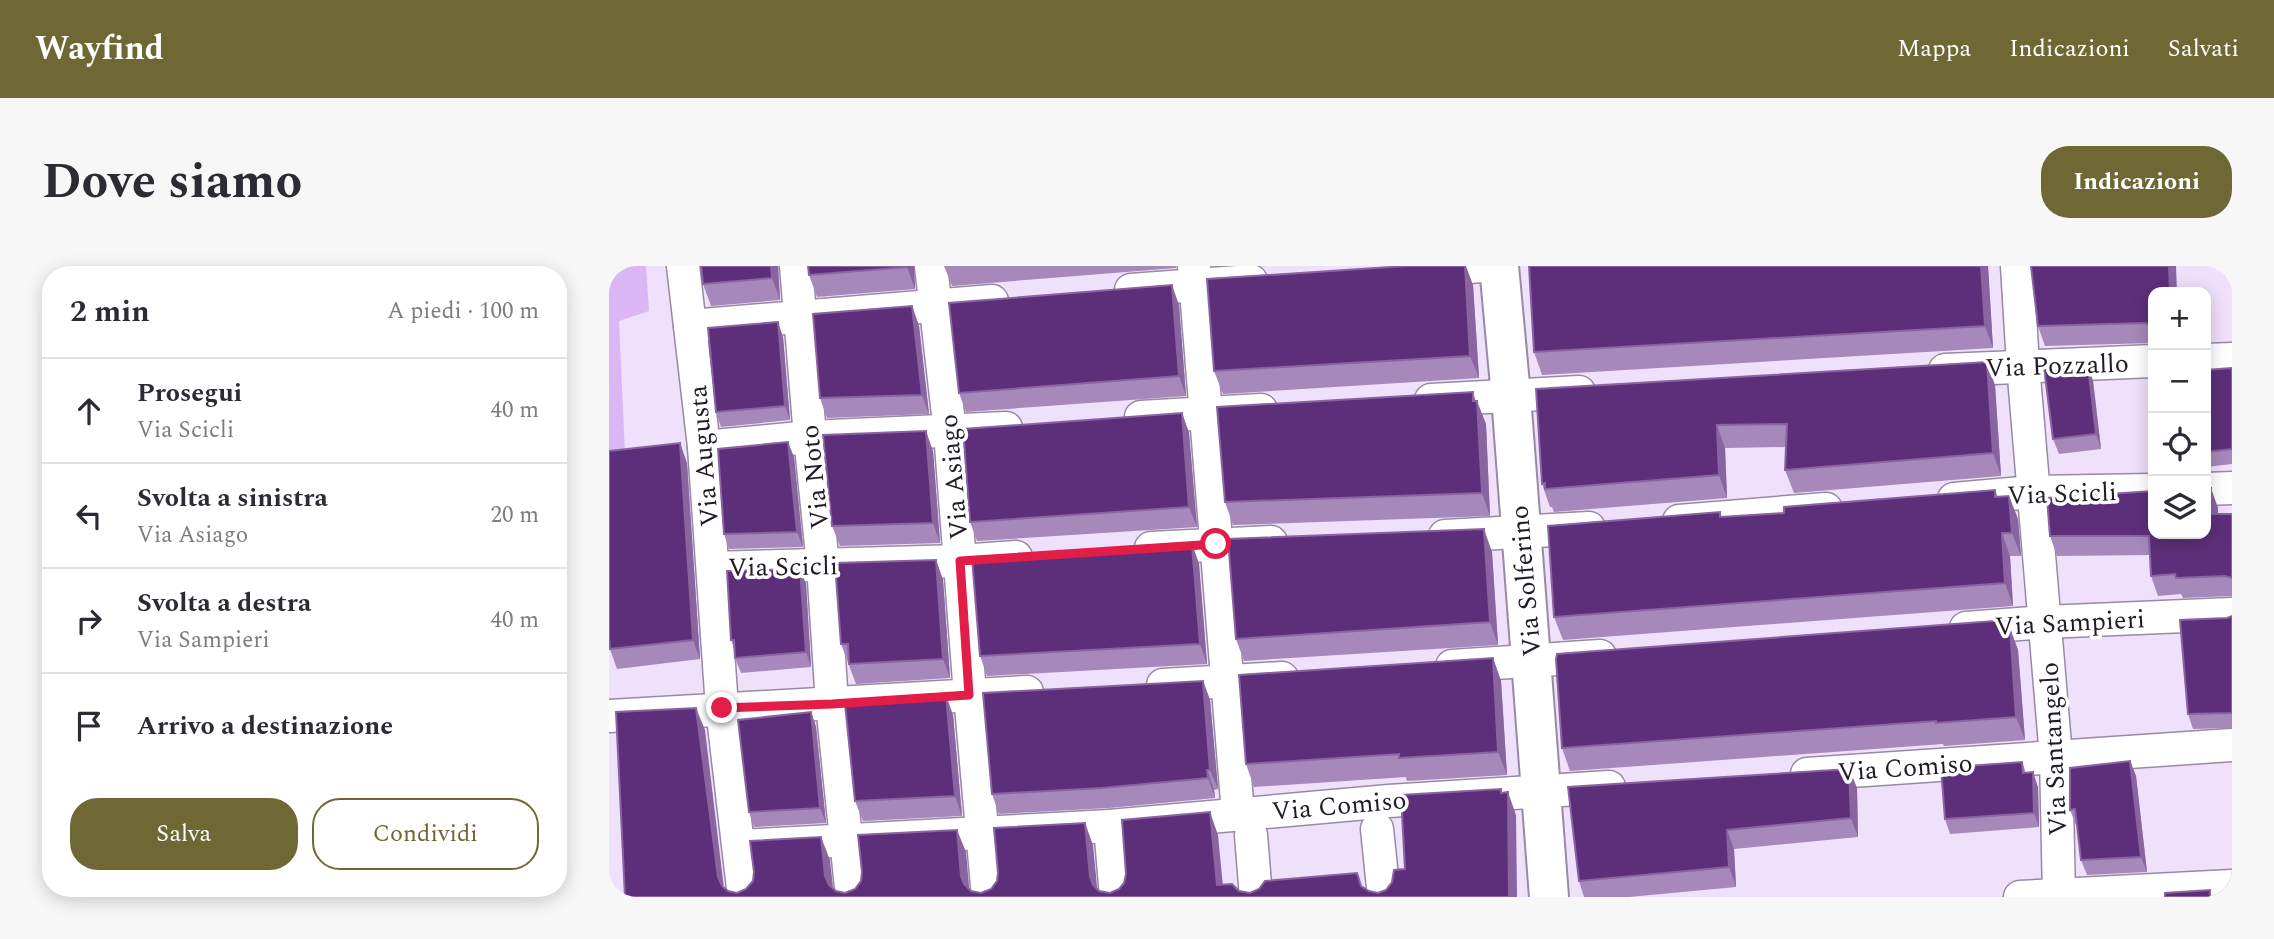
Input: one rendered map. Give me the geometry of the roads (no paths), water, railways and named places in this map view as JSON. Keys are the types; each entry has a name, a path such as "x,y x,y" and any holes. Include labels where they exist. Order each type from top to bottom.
{"street":[{"name":"Via Augusta","path":"683,266 704,447 722,708 744,897"},
{"name":"Via Noto","path":"796,266 823,565 832,704 852,897"},
{"name":"Via Asiago","path":"931,266 950,432 969,695 988,897"},
{"path":"1401,271 1483,266"},
{"name":"Via Solferino","path":"1499,266 1549,897"},
{"name":"Via Santangelo","path":"2017,266 2056,757 2059,896"},
{"path":"1100,293 1195,276 1277,280"},
{"path":"1195,276 1227,681 1256,897"},
{"path":"690,326 1017,299"},
{"path":"2211,360 2232,359"},
{"name":"Via Pozzallo","path":"1912,372 2148,361"},
{"path":"1400,402 1608,390"},
{"path":"1111,420 1288,408"},
{"path":"704,447 810,437 1030,426"},
{"path":"2211,489 2232,488"},
{"name":"Via Scicli","path":"1922,501 2033,492 2148,490"},
{"path":"1410,537 1520,533 1853,507"},
{"path":"1122,550 1299,541"},
{"name":"Via Scicli","path":"713,568 1041,556"},
{"name":"Via Sampieri","path":"1934,631 2045,622 2232,614"},
{"path":"1420,668 1628,654"},
{"path":"1132,686 1310,676"},
{"path":"609,716 1051,691"},
{"name":"Via Comiso","path":"1778,776 2232,745"},
{"name":"Via Comiso","path":"740,846 1110,826 1245,824 1389,801 1639,785"},
{"path":"1110,826 1116,897"},
{"path":"1377,829 1384,897"},
{"path":"2020,897 2232,886"}]}
